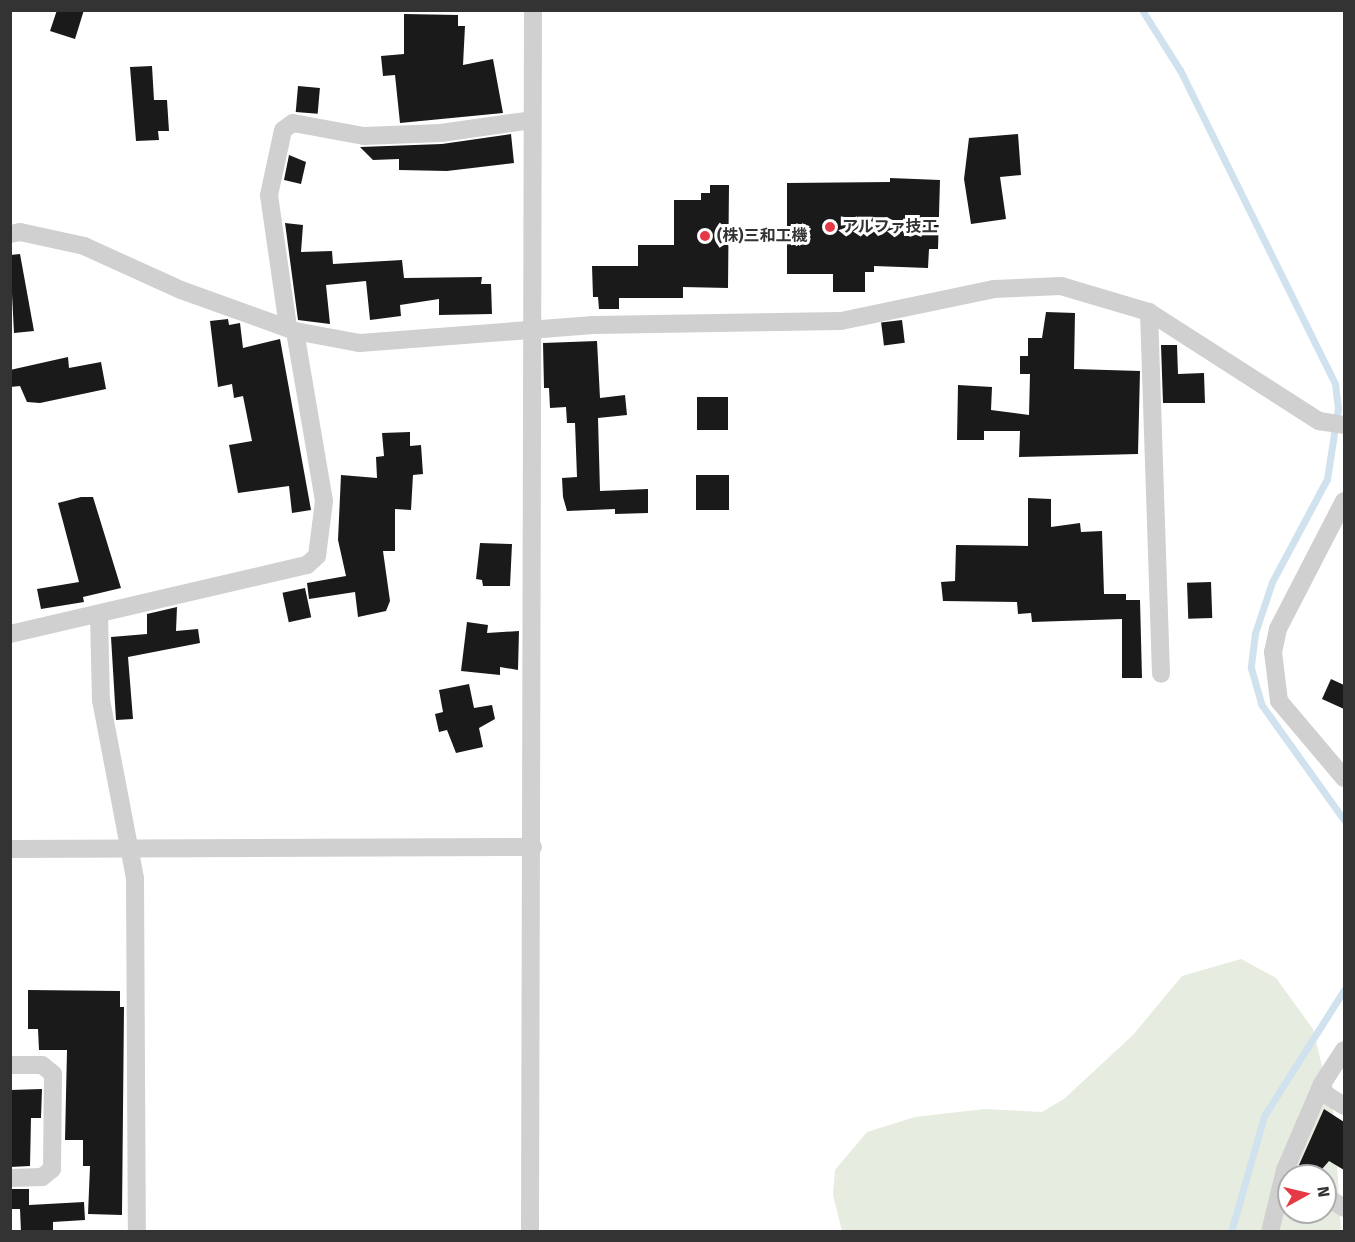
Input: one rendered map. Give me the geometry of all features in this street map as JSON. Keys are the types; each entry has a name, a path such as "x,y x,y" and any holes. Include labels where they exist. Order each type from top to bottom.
{"street":[{"path":"530,1232 535,332 533,10"},
{"path":"10,634 307,565 317,556 324,501 268,195 283,130 293,123 364,136 441,133 532,120"},
{"path":"10,234 20,232 84,246 181,290 291,329 360,344 535,332 593,325 841,321 994,289 1061,286 1149,312 1319,421 1344,425"},
{"path":"1149,312 1161,674"},
{"path":"1344,501 1278,629 1273,652 1280,701 1344,778"},
{"path":"99,614 101,700 135,879 137,1232"},
{"path":"10,849 533,847"},
{"path":"1270,1232 1285,1170 1322,1084 1344,1050"},
{"path":"10,1065 42,1065 53,1074 52,1169 42,1178 10,1178"},
{"path":"1322,1084 1325,1094 1344,1106"}],"shaded area":[{"path":"1241,959 1276,978 1313,1029 1334,1115 1337,1164 1277,1164 1277,1224 1337,1224 1337,1165 1341,1231 842,1231 833,1195 835,1170 867,1132 915,1117 985,1109 1042,1112 1064,1099 1133,1035 1182,976"}],"building":[{"path":"57,10 84,10 75,39 50,31"},
{"path":"404,14 458,15 458,26 465,26 463,65 493,59 503,113 400,123 395,75 383,76 381,56 404,54"},
{"path":"152,66 154,100 167,100 169,131 158,131 159,140 136,141 130,67"},
{"path":"298,86 320,88 318,114 296,112"},
{"path":"511,134 514,163 447,171 399,170 399,159 373,160 360,147 442,144"},
{"path":"1018,134 1021,175 1000,177 1006,219 971,224 964,179 969,138"},
{"path":"289,155 306,162 301,184 284,180"},
{"name":"アルファ技工","path":"890,178 940,180 938,249 929,249 928,268 874,266 874,272 865,272 865,292 833,292 833,274 787,274 787,183 890,182"},
{"name":"(株)三和工機","path":"710,185 729,185 728,288 683,287 683,298 619,298 619,309 599,309 598,297 593,297 592,266 638,266 638,245 674,245 674,200 701,200 701,193 710,193"},
{"path":"285,223 303,225 301,252 332,251 333,264 402,260 404,278 482,277 481,284 491,284 492,314 439,315 439,299 400,305 401,316 370,320 366,281 326,285 330,324 298,320"},
{"path":"20,254 34,331 14,333 10,255"},
{"path":"1046,312 1075,313 1074,369 1140,371 1138,454 1019,457 1020,431 984,431 984,440 957,440 958,385 992,387 991,410 1029,415 1030,374 1020,374 1020,356 1028,356 1028,338 1042,338"},
{"path":"228,319 229,325 240,323 243,348 280,339 311,510 292,513 289,486 238,493 229,445 252,441 243,396 234,398 232,384 218,387 210,321"},
{"path":"902,320 905,343 884,345 881,323"},
{"path":"597,341 600,398 625,395 627,415 598,418 600,491 648,489 648,513 615,514 615,509 567,511 563,497 562,478 577,477 575,423 567,423 566,407 550,408 549,388 544,388 543,343"},
{"path":"1161,345 1177,345 1178,374 1204,373 1205,403 1163,403"},
{"path":"68,357 69,368 101,362 106,389 40,403 27,402 20,386 10,387 10,370"},
{"path":"697,397 728,397 728,430 697,430"},
{"path":"410,432 410,446 421,445 423,474 413,475 411,510 395,509 395,551 383,551 390,601 386,611 358,617 355,592 309,599 307,583 346,576 338,540 341,475 377,478 376,457 384,456 382,433"},
{"path":"696,475 729,475 729,510 696,510"},
{"path":"81,497 93,497 121,588 83,597 84,602 41,609 37,589 79,582 58,503"},
{"path":"1028,498 1051,499 1051,527 1080,523 1081,532 1102,531 1104,594 1126,594 1126,600 1140,600 1142,678 1122,678 1122,619 1032,622 1031,613 1018,614 1017,602 943,601 941,582 955,581 956,545 1028,546"},
{"path":"480,543 512,544 510,586 483,586 482,580 476,579"},
{"path":"1211,582 1212,618 1188,619 1187,583"},
{"path":"305,588 311,617 289,622 283,593"},
{"path":"177,607 176,631 198,629 200,643 128,657 133,719 116,720 111,637 147,634 147,614"},
{"path":"467,622 488,625 487,633 519,631 518,670 500,667 500,675 461,671"},
{"path":"1331,679 1344,685 1344,709 1322,699"},
{"path":"469,684 474,708 492,705 495,719 479,728 483,747 456,753 447,730 439,732 435,714 443,712 439,690"},
{"path":"28,990 120,991 120,1007 124,1007 122,1215 88,1214 90,1166 83,1166 83,1140 65,1140 67,1050 39,1050 38,1029 28,1029"},
{"path":"42,1089 41,1118 31,1118 30,1166 10,1167 10,1090"},
{"path":"1324,1109 1344,1122 1344,1170 1329,1161 1326,1164 1299,1164"},
{"path":"11,1189 29,1189 29,1205 84,1202 85,1220 53,1222 53,1232 21,1232 20,1209 11,1209"}],"waterway":[{"path":"1142,10 1180,70 1335,384 1338,408 1327,479 1272,582 1255,633 1251,668 1261,704 1344,820"},
{"path":"1231,1232 1264,1116 1344,990"}],"place":[{"name":"アルファ技工","path":"830,227"},
{"name":"(株)三和工機","path":"705,236"}]}
